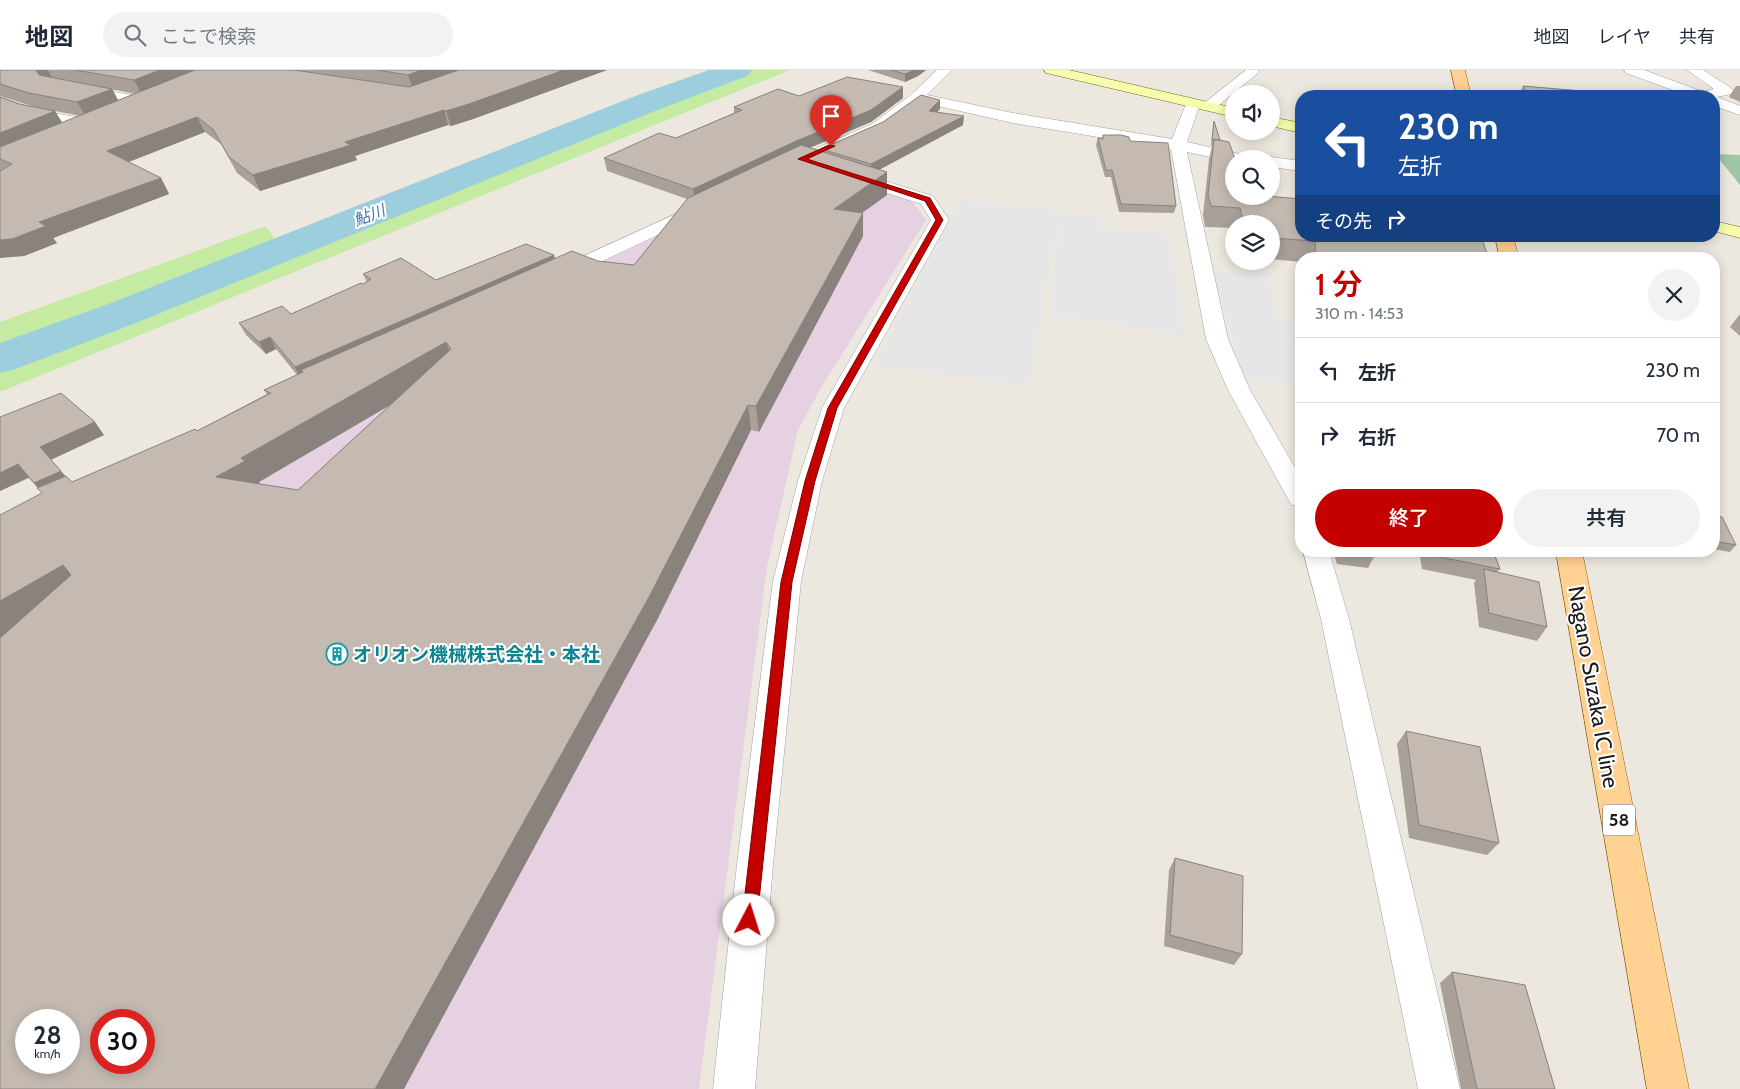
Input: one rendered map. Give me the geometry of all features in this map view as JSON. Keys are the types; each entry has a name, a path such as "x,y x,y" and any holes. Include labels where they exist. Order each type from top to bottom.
{"main road":[{"path":"1458,70 1463,90"},
{"name":"Nagano Suzaka IC line","path":"1570,557 1668,1089"}],"street":[{"path":"766,176 877,127 917,97 945,70"},
{"path":"1051,70 1225,111"},
{"path":"1631,70 1686,90"},
{"path":"1694,70 1726,91 1720,92"},
{"path":"1252,72 1201,105 1183,127 1178,145 1217,339 1239,390 1295,488"},
{"path":"62,86 144,101"},
{"path":"120,111 161,94"},
{"path":"917,97 1013,118 1178,145 1223,155 1225,160"},
{"path":"0,102 34,114 87,124"},
{"path":"1720,103 1740,111"},
{"path":"61,135 104,118"},
{"path":"1280,123 1295,127"},
{"path":"734,1089 755,864 786,582 810,481 833,408 940,220 927,200 801,159"},
{"path":"1280,163 1295,165"},
{"path":"538,284 722,197"},
{"path":"1720,228 1740,233"},
{"path":"1318,557 1335,619 1439,1089"}],"shaded area":[{"name":"オリオン機械株式会社・本社","path":"804,168 912,201 926,220 821,388 798,430 767,567 699,1089 0,1089 0,542"},
{"path":"960,200 1060,210 1029,386 874,366"},
{"path":"1060,214 1100,215 1102,228 1169,234 1185,336 1050,315"},
{"path":"1213,272 1267,273 1278,319 1295,322 1295,387 1244,377"}],"green space":[{"path":"748,70 790,70 0,392 0,364 344,231"},
{"path":"1720,154 1740,155 1740,185 1720,160"},
{"path":"266,226 276,241 0,349 0,322"}],"building":[{"path":"0,70 36,70 39,75 112,89 77,102 29,93 0,84"},
{"path":"75,70 160,70 134,80"},
{"path":"195,70 294,70 409,87 459,70 564,70 469,104 444,110 345,142 351,145 253,175 229,157 213,129 197,117 107,151 161,178 39,222 46,226 12,239 0,240 0,171 12,164 0,159 0,147"},
{"path":"377,70 421,70 408,75"},
{"path":"891,70 915,70 905,74"},
{"path":"847,77 903,87 871,110 794,142 693,189 604,158 659,133 676,138 742,110 734,107 778,89 799,96"},
{"path":"1523,86 1570,90 1525,90"},
{"path":"921,95 940,100 929,111 964,116 871,164 821,149 883,122"},
{"path":"0,97 19,104 55,111 0,133"},
{"path":"1214,121 1220,140 1212,140"},
{"path":"1103,135 1121,135 1129,137 1130,141 1168,143 1176,206 1121,204 1112,170 1106,170 1098,138 1103,139"},
{"path":"1214,139 1229,142 1232,150 1225,150 1225,205 1280,205 1280,197 1295,198 1295,240 1280,239 1280,215 1242,215 1240,208 1211,206 1208,195"},
{"name":"オリオン機械株式会社・本社","path":"801,145 887,172 834,209 863,213 756,406 748,405 649,597 375,1089 0,1089 0,638 71,575 63,565 0,601 0,515 42,493 37,488 66,476 72,482 195,429 197,431 271,393 264,390 303,372 301,370 572,251 598,261 634,265 688,198","holes":["446,342 451,349 298,490 216,477 245,461 241,458"]},
{"path":"1315,242 1483,242 1487,252 1316,252"},
{"path":"526,244 554,255 295,367 270,337 259,342 239,323 282,306 291,314 361,283 363,284 371,279 363,274 401,258 436,280"},
{"path":"61,393 95,422 40,447 61,471 34,483 18,464 0,473 0,417"},
{"path":"1720,516 1722,517 1736,545 1720,542"},
{"path":"1440,557 1495,557 1500,569"},
{"path":"1484,569 1539,582 1547,627 1489,613"},
{"path":"1406,731 1480,747 1499,843 1419,825"},
{"path":"1175,858 1243,876 1242,954 1170,935"},
{"path":"1452,972 1525,985 1555,1089 1477,1089"}],"waterway":[{"name":"鮎川","path":"0,359 126,312 649,102 737,70"}],"place":[{"name":"オリオン機械株式会社・本社","path":"337,654"}],"route":[{"path":"749,920 786,582 810,481 833,408 940,220 927,200 801,159 831,146"}]}
